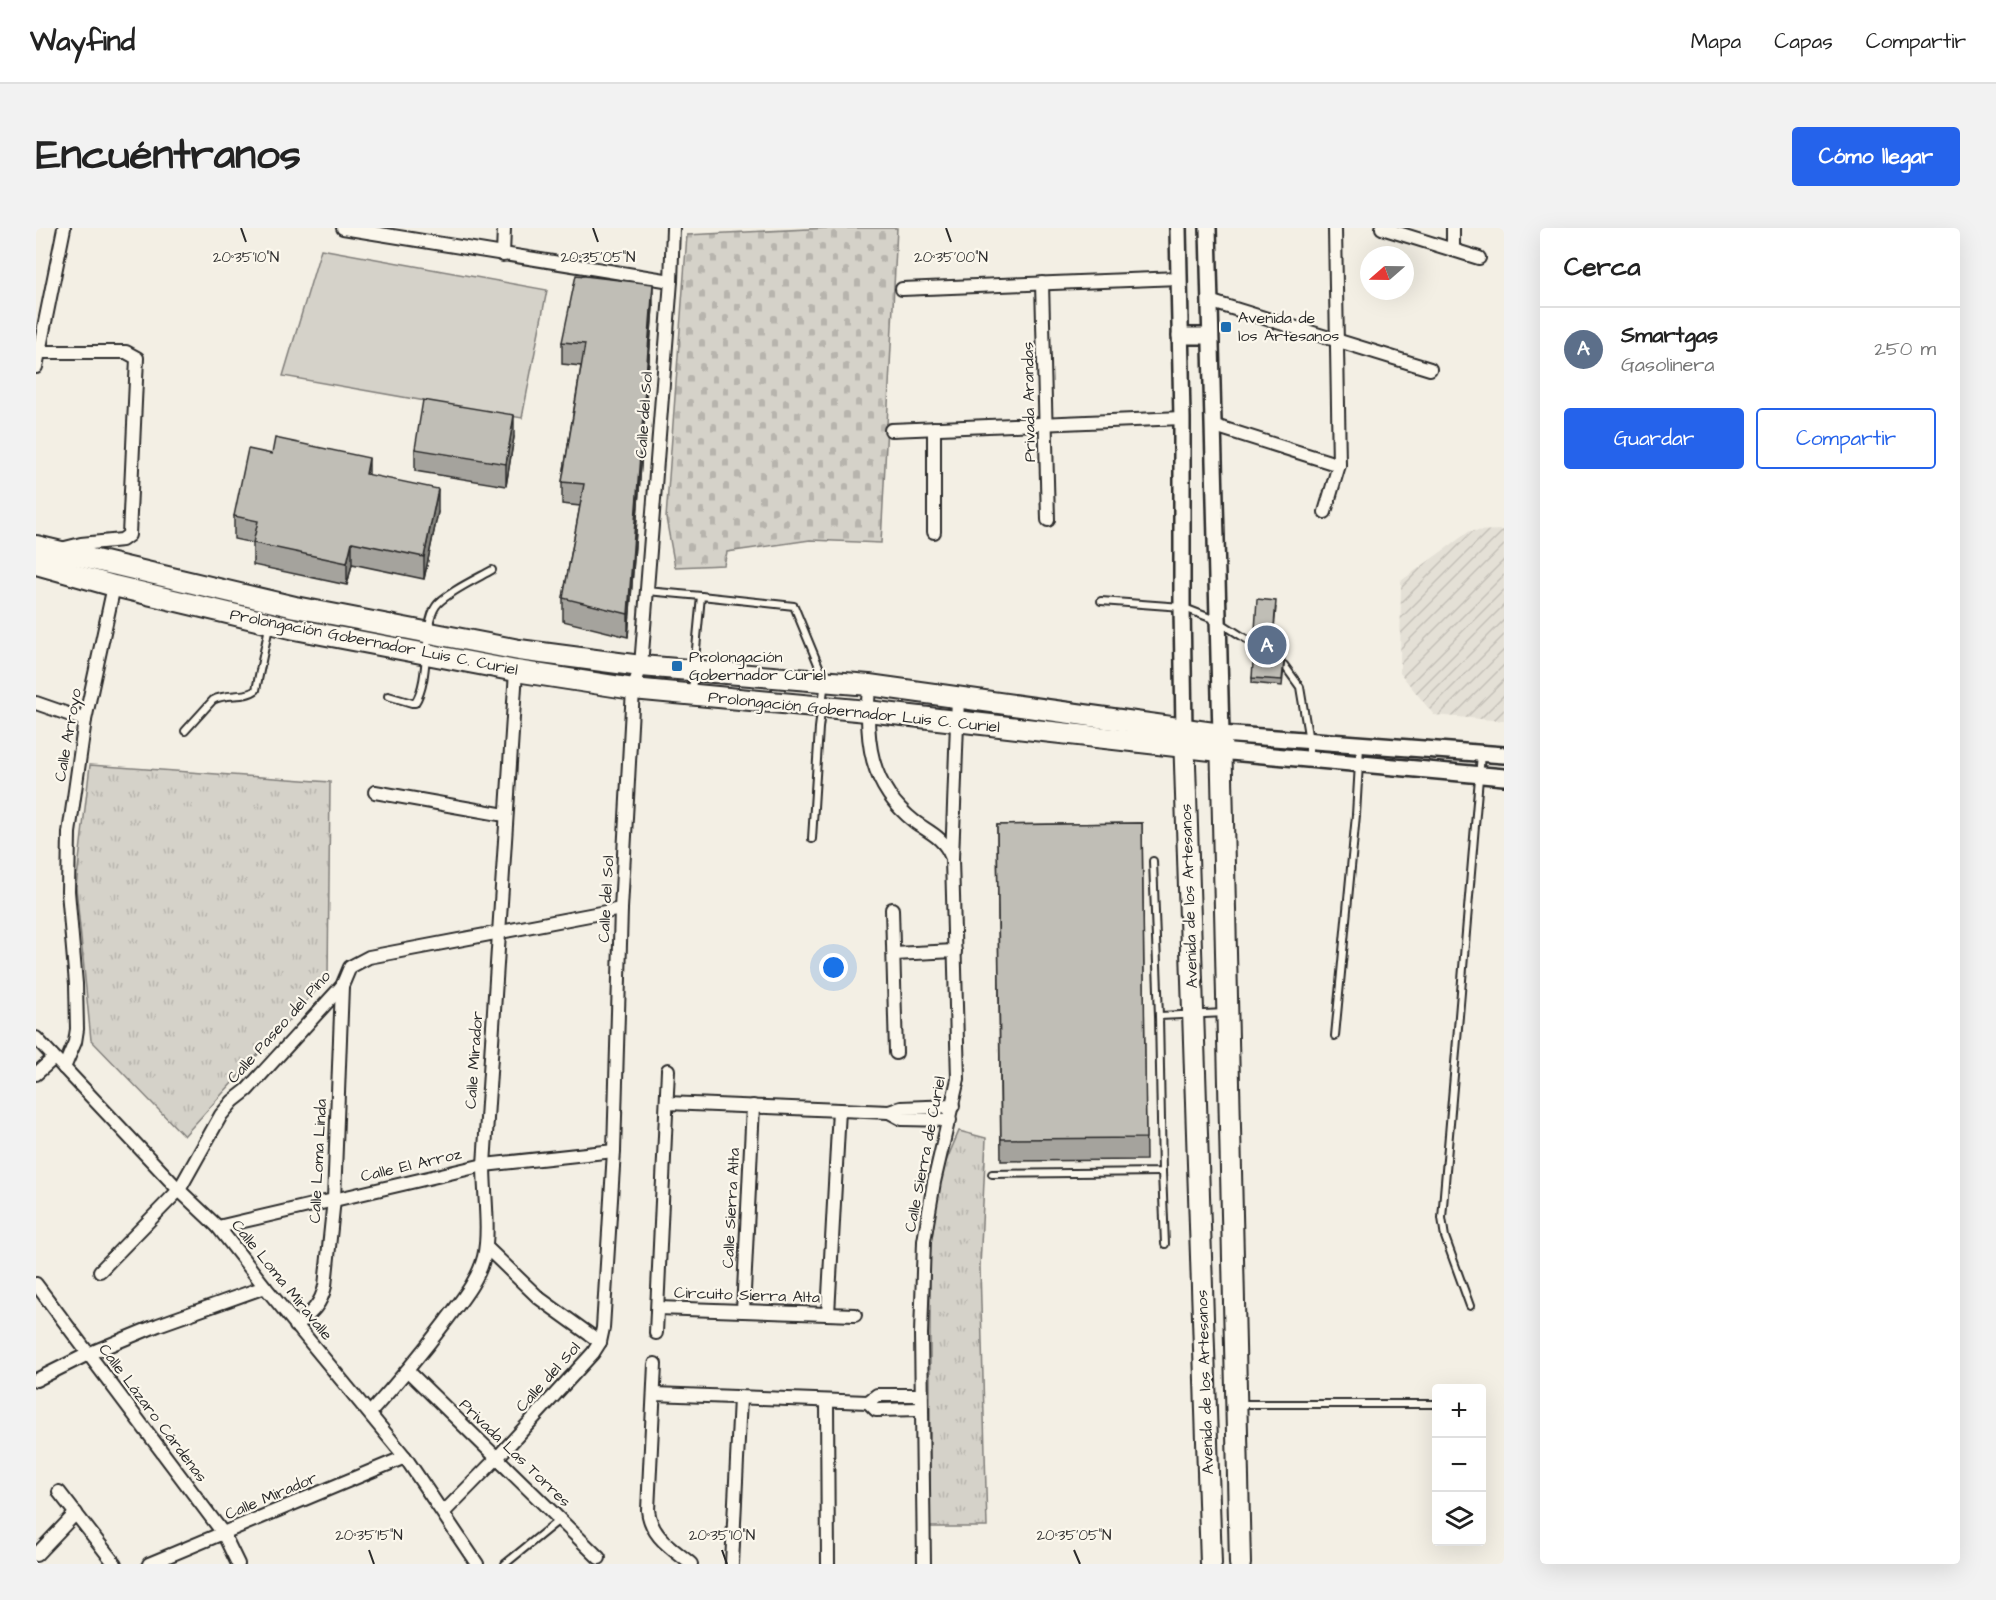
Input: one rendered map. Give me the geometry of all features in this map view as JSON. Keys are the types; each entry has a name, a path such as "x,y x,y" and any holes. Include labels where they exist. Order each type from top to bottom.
{"main road":[{"name":"Prolongación Gobernador Luis C. Curiel","path":"36,546 295,607 519,650 641,666 869,685 958,697 1221,743"},
{"name":"Prolongación Gobernador Luis C. Curiel","path":"36,564 114,586 269,623 516,671 633,688 957,722 1184,738"},
{"name":"Avenida de los Artesanos","path":"1184,738 1211,1564"},
{"name":"Avenida de los Artesanos","path":"1221,743 1240,1564"},
{"path":"1205,1406 1236,1404"}],"street":[{"path":"36,368 64,228"},
{"path":"343,228 671,281"},
{"path":"504,228 504,255"},
{"name":"Avenida de los Artesanos","path":"1178,228 1184,738"},
{"name":"Avenida de los Artesanos","path":"1208,228 1221,743"},
{"path":"1325,512 1339,465 1335,228"},
{"path":"1382,228 1479,258"},
{"path":"1453,228 1453,250"},
{"name":"Calle del Sol","path":"444,1512 593,1353 600,1342 603,1328 614,1151 621,909 633,688 641,666 676,229"},
{"path":"903,289 1179,278"},
{"name":"Privada Arandas","path":"1042,284 1048,520"},
{"path":"1209,301 1430,369"},
{"path":"1180,336 1210,336"},
{"path":"38,352 126,352 137,358 129,535 122,540 81,544 55,551"},
{"path":"891,430 1182,418"},
{"path":"1212,425 1339,465"},
{"path":"934,428 934,532"},
{"name":"Calle Arroyo","path":"64,1068 75,1042 76,1029 76,984 68,891 69,833 85,720 114,586"},
{"name":"Calle Mirador","path":"370,1413 408,1371 462,1300 483,1261 486,1247 484,1165 516,671"},
{"path":"869,685 867,711 870,748 880,784 904,813 944,841 952,859"},
{"name":"Calle Sierra de Curiel","path":"924,1564 921,1334 924,1241 934,1182 958,1079 952,859 958,697"},
{"path":"36,703 85,720"},
{"name":"Prolongación Gobernador Luis C. Curiel","path":"1221,743 1309,741 1504,755"},
{"name":"Prolongación Gobernador Luis C. Curiel","path":"1221,743 1309,759 1504,777"},
{"path":"375,792 505,815"},
{"name":"Calle Paseo del Pino","path":"100,1271 179,1191 221,1115 247,1090 342,986 350,967 369,957 621,909"},
{"path":"892,909 896,1053"},
{"path":"894,954 955,951"},
{"name":"Calle Loma Linda","path":"296,1326 316,1308 323,1298 334,1198 342,986"},
{"name":"Calle Loma Miravalle","path":"36,1038 179,1191 218,1227 296,1326 405,1457 477,1564"},
{"path":"36,1074 54,1058"},
{"name":"Circuito Sierra Alta","path":"669,1070 658,1308 828,1314 839,1110"},
{"path":"667,1102 890,1112 901,1108 953,1106"},
{"name":"Calle Sierra Alta","path":"743,1311 753,1106"},
{"path":"890,1112 902,1119 950,1120"},
{"name":"Calle El Arroz","path":"218,1227 334,1198 484,1165 614,1151"},
{"path":"486,1247 539,1298 600,1342"},
{"name":"Calle Lázaro Cárdenas","path":"36,1284 223,1533 238,1564"},
{"path":"36,1380 88,1354 158,1324 265,1287"},
{"path":"656,1333 658,1308"},
{"path":"828,1314 855,1315"},
{"path":"655,1364 648,1510 650,1523 655,1533 691,1564"},
{"name":"Privada Las Torres","path":"408,1371 599,1558"},
{"path":"654,1394 868,1402 877,1395 921,1395"},
{"path":"732,1564 740,1398"},
{"path":"827,1401 828,1564"},
{"path":"868,1402 876,1410 922,1409"},
{"name":"Calle Mirador","path":"149,1564 405,1457"},
{"path":"59,1492 115,1564"},
{"path":"36,1555 76,1513"}],"lane":[{"path":"388,696 412,704 416,703 427,654 433,612 439,602 492,570"},
{"path":"647,591 794,606 825,681 812,839"},
{"path":"692,694 701,596"},
{"path":"1101,601 1182,607 1218,621 1254,644"},
{"path":"185,731 218,697 252,694 256,690 269,623"},
{"path":"1284,665 1300,687 1309,741 1309,759"},
{"path":"1335,1036 1356,815 1360,744"},
{"path":"1470,1306 1445,1237 1442,1218 1481,753"},
{"path":"1153,861 1165,1244"},
{"path":"1159,1016 1227,1013"},
{"path":"992,1174 1162,1172"},
{"path":"1236,1404 1432,1404"},
{"path":"505,1564 560,1520"}],"shaded area":[{"path":"1504,530 1504,721 1434,715 1400,673 1401,581 1470,531"}],"green space":[{"path":"828,228 897,228 881,543 810,540 727,552 724,565 675,567 666,518 687,235"},
{"path":"321,249 547,290 522,418 283,376"},
{"path":"90,765 330,782 328,977 184,1136 91,1040 76,887"},
{"path":"959,1131 986,1138 980,1267 987,1527 930,1527 930,1248 942,1171"}],"building":[{"path":"576,275 653,284 628,614 563,598 584,484 562,482 585,344 562,342"},
{"path":"423,400 514,415 506,464 415,449"},
{"path":"275,438 369,458 366,474 438,489 424,557 352,542 347,563 253,543 258,521 234,516 248,449 272,454"},
{"path":"1257,599 1276,601 1273,639 1286,641 1282,680 1252,678"},
{"path":"1142,823 1146,1138 1001,1139 997,825"}],"place":[{"name":"Avenida de los Artesanos","path":"1226,327"},
{"name":"Smartgas","path":"1267,645"},
{"name":"Prolongación Gobernador Curiel","path":"677,666"}]}
